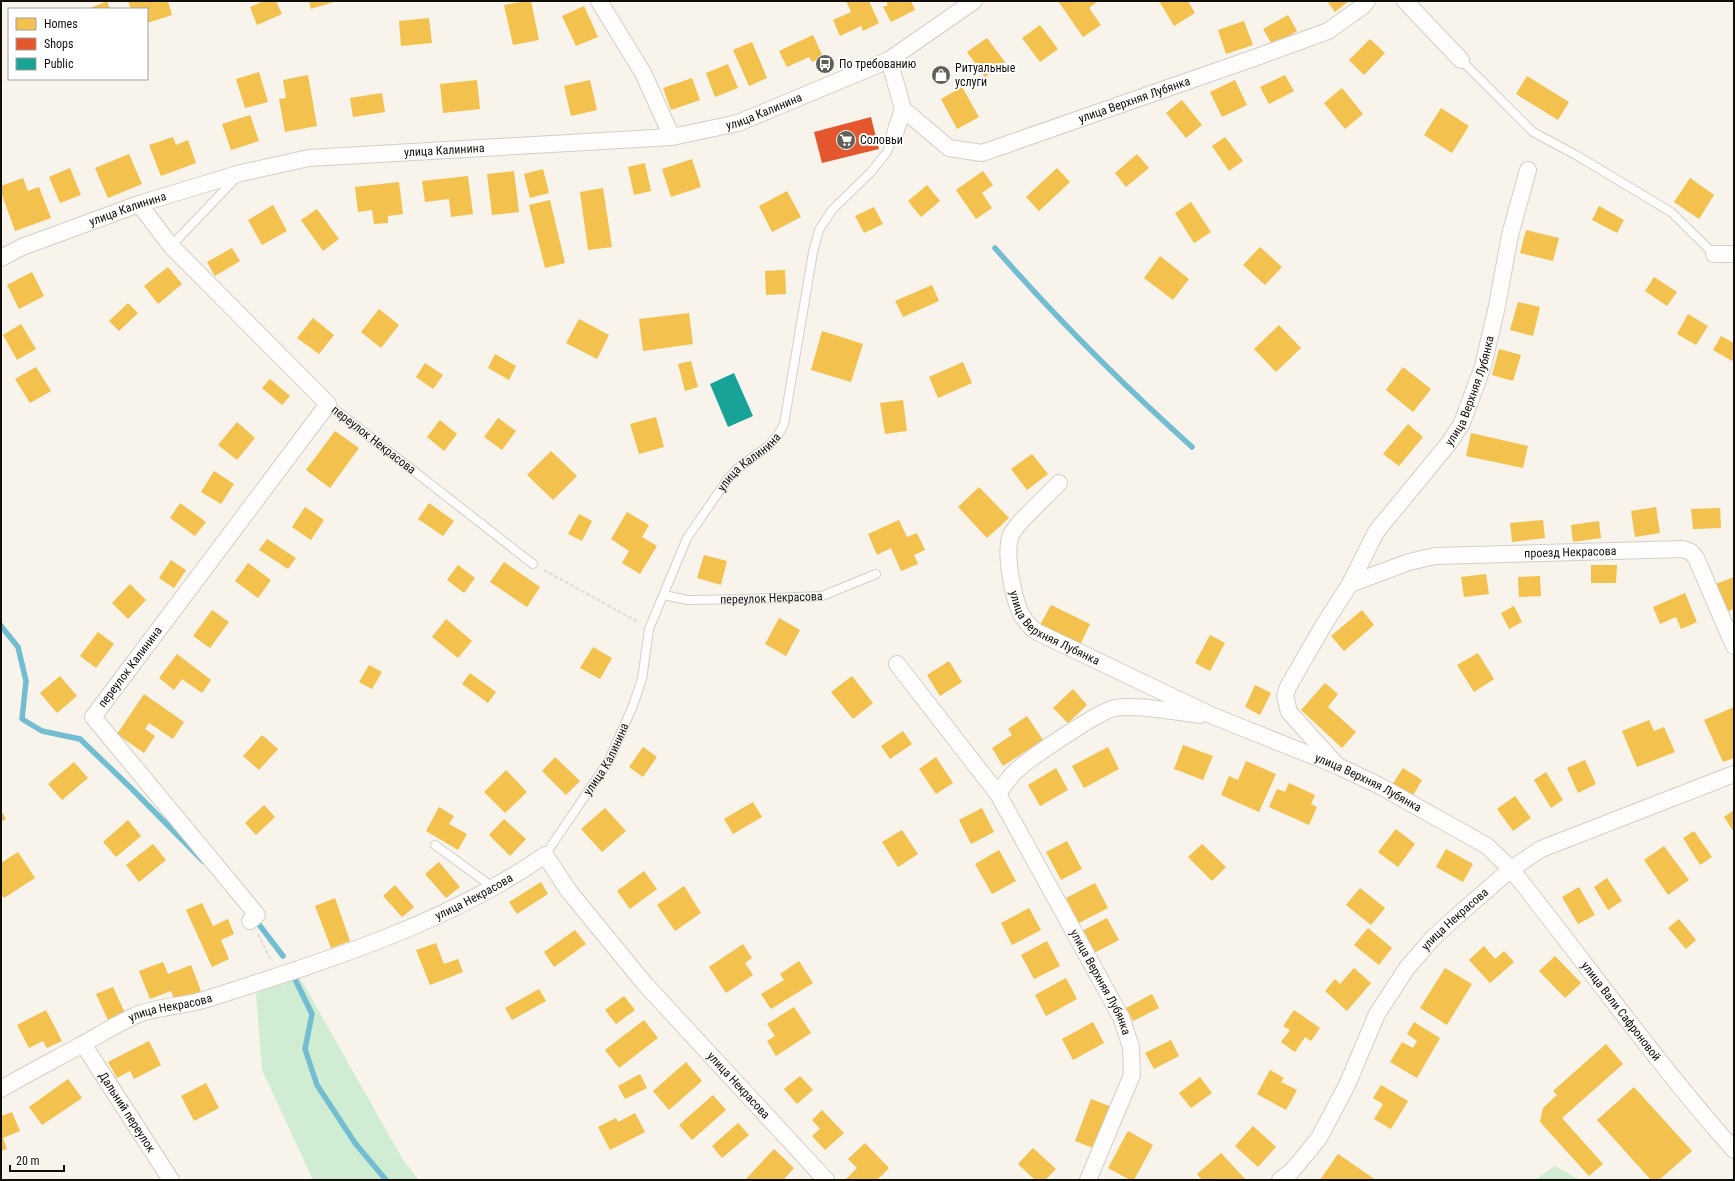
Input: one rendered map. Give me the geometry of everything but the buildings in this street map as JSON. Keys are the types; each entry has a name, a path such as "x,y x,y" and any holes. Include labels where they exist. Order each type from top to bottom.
{"street":[{"path":"599,1 643,72 672,137"},
{"name":"улица Калинина","path":"1,258 22,247 139,204 241,173 309,158 672,137 738,123 889,60 974,1"},
{"name":"улица Верхняя Лубянка","path":"903,109 950,148 982,153 1328,31 1363,6 1367,1"},
{"path":"1405,1 1461,60"},
{"path":"889,60 903,109"},
{"name":"улица Калинина","path":"895,133 903,109"},
{"name":"улица Верхняя Лубянка","path":"1338,766 1293,717 1286,704 1285,696 1288,687 1323,626 1350,584 1376,532 1449,443 1462,423 1483,366 1497,306 1510,235 1528,170"},
{"name":"переулок Некрасова","path":"139,204 171,246 328,404"},
{"path":"1714,254 1734,254"},
{"name":"переулок Калинина","path":"254,918 213,860 139,774 93,716 328,404"},
{"name":"улица Верхняя Лубянка","path":"1059,483 1012,535 1008,548 1016,603 1021,615 1028,625 1037,632 1213,716 1338,766 1380,786 1487,846 1511,869"},
{"name":"проезд Некрасова","path":"1350,584 1408,562 1435,556 1683,550 1691,552 1696,558 1734,646"},
{"name":"улица Верхняя Лубянка","path":"897,664 998,794 1121,1017 1131,1047 1132,1075 1088,1180"},
{"name":"улица Верхняя Лубянка","path":"998,794 1006,781 1017,769 1100,714 1113,708 1127,707 1213,716"},
{"name":"улица Некрасова","path":"1280,1180 1292,1171 1319,1138 1347,1085 1377,1014 1407,968 1432,939 1457,916 1511,869 1541,848 1734,774"},
{"name":"улица Некрасова","path":"1,1090 140,1014 181,1004 197,1002 291,972 424,922 494,888 545,856 568,890 644,982 826,1180"},
{"name":"улица Вали Сафроновой","path":"1511,869 1647,1046 1734,1150"},
{"name":"Дальний переулок","path":"83,1044 171,1180"}],"lane":[{"path":"1461,60 1533,132 1576,154 1671,212 1714,254"},
{"name":"улица Калинина","path":"545,856 608,762 632,708 642,679 649,629 687,538 727,480 738,468 768,446 778,435 784,424 813,252 819,230 832,210 871,172 887,152 895,133"},
{"path":"171,246 241,173"},
{"name":"переулок Некрасова","path":"328,404 533,564"},
{"name":"переулок Некрасова","path":"664,595 688,600 822,596 876,574"},
{"path":"435,845 494,888"}],"path":[{"path":"533,564 649,629"}],"green space":[{"path":"299,976 403,1160 419,1180 313,1180 262,1070 256,993"},
{"path":"1555,1166 1580,1180 1535,1180"}],"waterway":[{"path":"995,248 1090,350 1192,447"},
{"path":"1,626 18,647 26,681 22,719 42,731 80,739 203,861"},
{"path":"254,918 283,956"},
{"path":"292,973 312,1014 305,1049 317,1085 355,1143 386,1180"}],"place":[{"name":"По требованию","path":"825,64"},
{"name":"Ритуальные услуги","path":"941,75"},
{"name":"Соловьи","path":"846,140"}]}
